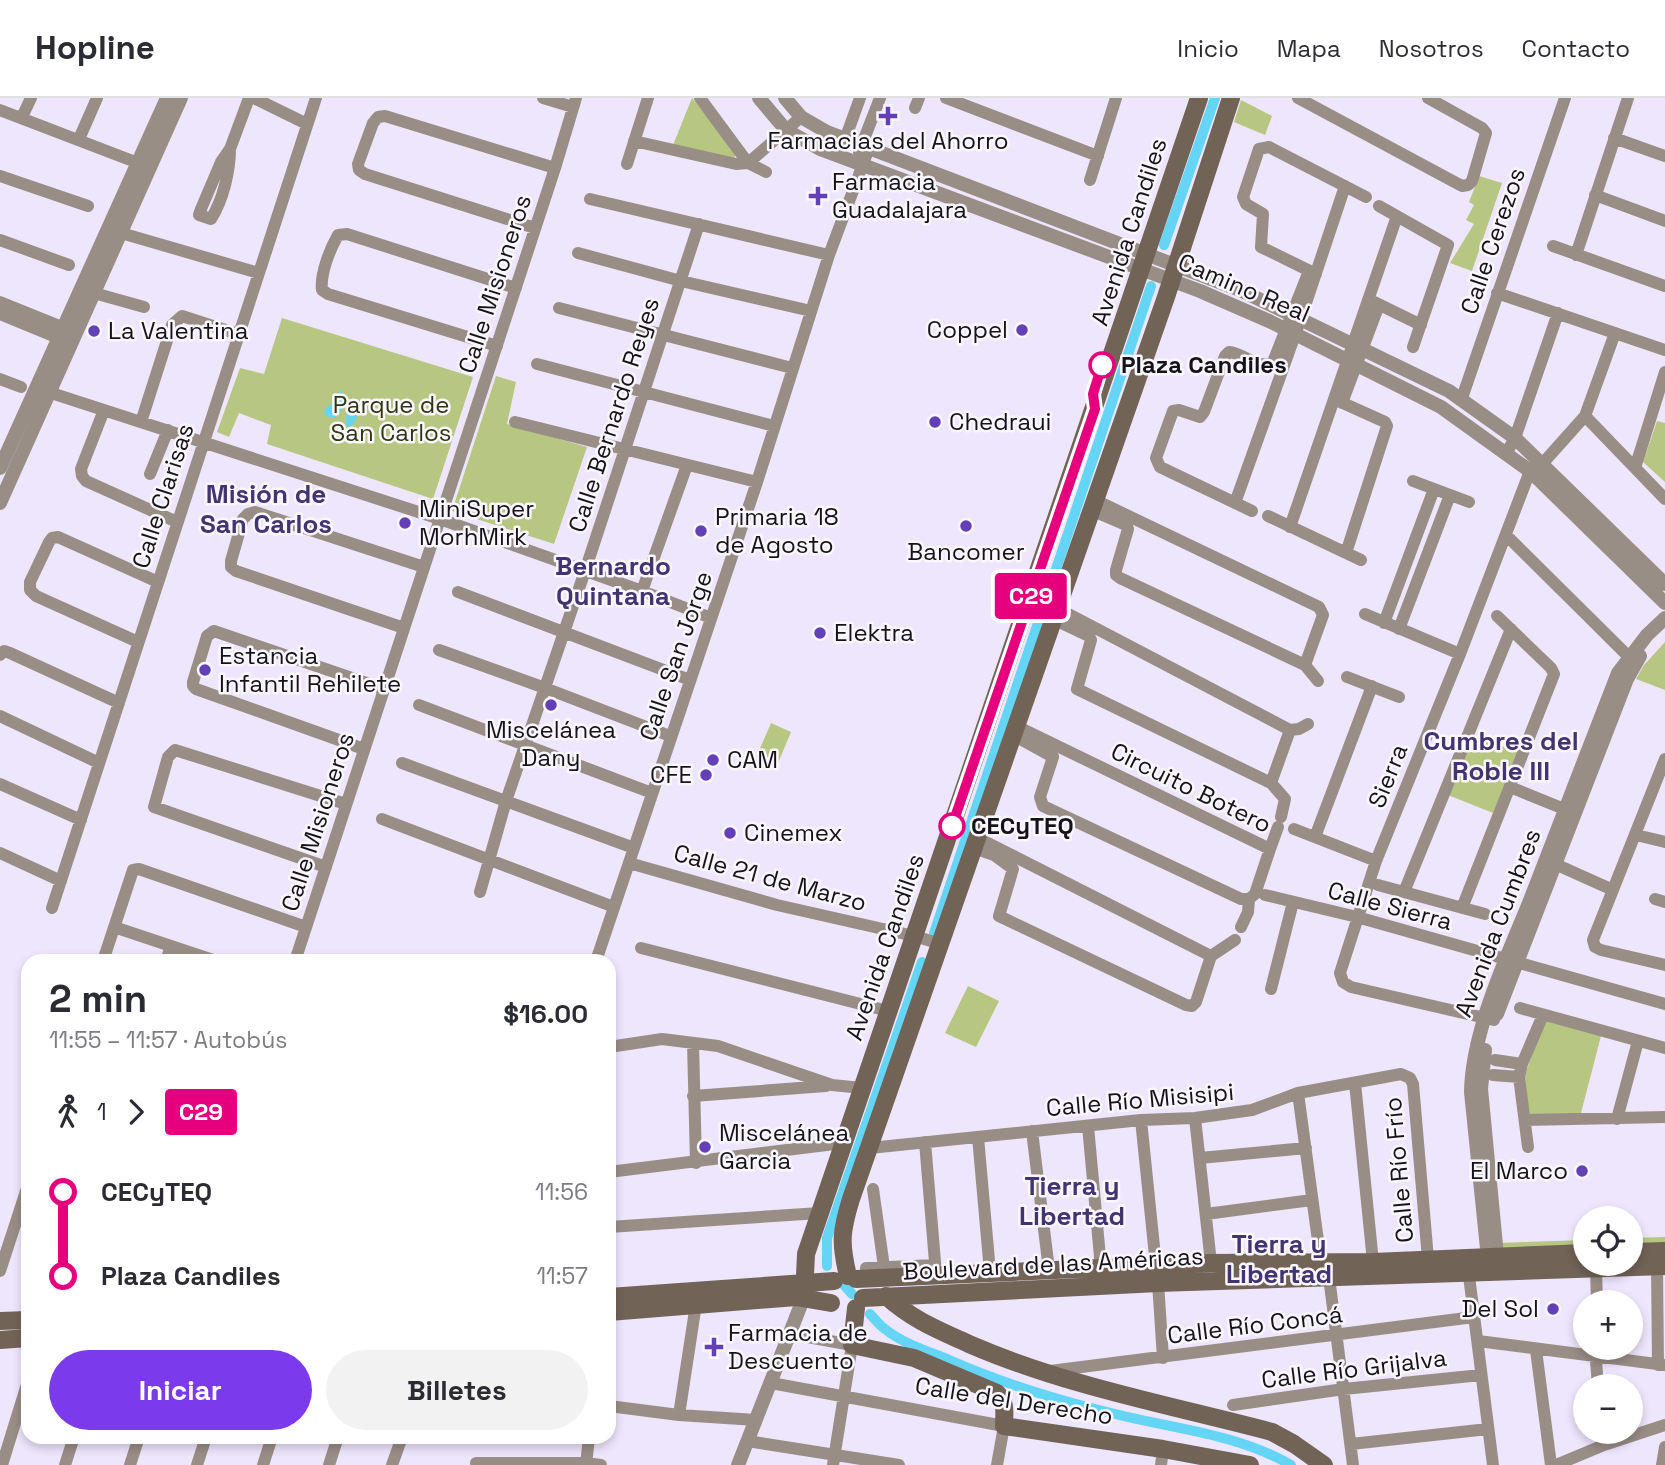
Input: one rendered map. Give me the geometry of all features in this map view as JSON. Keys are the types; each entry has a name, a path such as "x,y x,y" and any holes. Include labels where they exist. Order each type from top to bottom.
{"main road":[{"name":"Avenida Candiles","path":"851,1276 842,1248 842,1228 870,1148 928,941 1144,262 1199,98"},
{"name":"Avenida Candiles","path":"804,1290 806,1254 888,1011 928,941 976,843 1231,98"},
{"path":"1643,1255 1662,1261"},
{"name":"Boulevard de las Américas","path":"616,1311 804,1290 851,1276 935,1270 990,1272 1101,1268 1157,1275 1211,1263 1325,1270 1373,1262 1428,1259 1468,1265"},
{"name":"Boulevard de las Américas","path":"1643,1261 1662,1261"},
{"name":"Boulevard de las Américas","path":"860,1303 886,1296 1157,1275 1573,1262"},
{"path":"860,1303 841,1310 831,1303 829,1292 851,1276 863,1286 860,1303 852,1345 914,1358 997,1393 1003,1399 1005,1407 1004,1426"},
{"name":"Boulevard de las Américas","path":"616,1297 804,1290 831,1303"},
{"path":"886,1296 906,1315 999,1357 1041,1372 1272,1432 1324,1465"},
{"path":"0,1321 21,1320"},
{"path":"0,1340 21,1338"},
{"name":"Calle del Derecho","path":"1004,1426 1162,1457 1250,1465"}],"street":[{"path":"22,117 31,98"},
{"path":"79,139 97,98"},
{"path":"67,335 167,98"},
{"path":"0,467 35,389 94,293 181,98"},
{"path":"230,149 221,162 201,209 200,215 205,219 211,219 215,212 226,177 230,149 249,98"},
{"path":"254,98 307,124"},
{"name":"Calle Clarisas","path":"52,908 316,98"},
{"path":"543,98 575,102"},
{"path":"627,164 648,98"},
{"path":"700,98 747,159 766,172"},
{"name":"Camino Real","path":"759,98 783,127 802,141 859,164 1144,262"},
{"name":"Camino Real","path":"785,98 798,114 814,126 1173,273 1441,407 1507,452 1536,467 1665,584"},
{"path":"839,156 860,98"},
{"name":"Calle San Jorge","path":"598,954 757,482 880,98"},
{"path":"946,98 1098,156"},
{"path":"1090,180 1116,98"},
{"path":"1298,98 1462,186 1468,185 1472,181 1486,133 1482,128 1428,98"},
{"name":"Calle Cerezos","path":"1462,398 1565,98"},
{"path":"1576,254 1628,98"},
{"name":"Calle Misioneros","path":"297,954 575,102"},
{"path":"0,110 138,163"},
{"path":"634,141 736,164 747,159 798,114"},
{"path":"535,228 365,174 359,170 358,164 373,123 378,117 385,116 555,168"},
{"path":"1614,138 1665,156"},
{"path":"1313,272 1261,247 1263,214 1246,204 1243,197 1259,149 1269,147 1366,197"},
{"path":"0,176 88,206"},
{"path":"1235,503 1291,332 1345,186"},
{"path":"1595,195 1665,221"},
{"path":"590,199 829,255"},
{"path":"1379,206 1448,245 1413,348"},
{"path":"1290,527 1373,302 1397,216"},
{"name":"Calle Bernardo Reyes","path":"480,892 506,801 699,224"},
{"path":"121,233 258,273"},
{"path":"497,346 328,294 322,290 321,283 338,235 347,234 516,288"},
{"path":"0,240 69,265"},
{"path":"1553,246 1665,286"},
{"path":"578,253 681,281 811,311"},
{"name":"Camino Real","path":"1173,273 1231,286 1358,345 1462,398 1515,438 1536,467 1665,603"},
{"path":"1497,292 1665,350"},
{"path":"94,293 144,307"},
{"path":"0,302 67,335"},
{"path":"1373,302 1421,325"},
{"path":"559,307 792,368"},
{"path":"1507,452 1515,438 1558,313"},
{"path":"0,314 67,335"},
{"path":"141,422 176,319 182,316 238,334"},
{"path":"1252,511 1160,467 1156,458 1172,411 1179,410 1200,417 1229,352 1263,365 1270,365 1291,332"},
{"path":"1536,467 1585,416 1615,333"},
{"path":"537,364 774,426"},
{"path":"1635,468 1659,412 1665,372"},
{"path":"0,379 168,430 440,519 710,618"},
{"path":"0,503 35,389"},
{"path":"1338,401 1385,422 1387,426 1346,553"},
{"path":"104,410 81,469 82,477 177,522"},
{"path":"1585,416 1665,499"},
{"path":"515,422 757,482"},
{"path":"150,474 168,430"},
{"path":"642,591 687,465"},
{"name":"Sierra","path":"1491,1018 1351,988 1343,982 1340,973 1376,861 1506,535 1536,467"},
{"path":"1413,481 1469,502"},
{"path":"1384,623 1434,489"},
{"path":"1399,629 1450,495"},
{"path":"1093,505 1128,529 1116,575 1305,665 1318,681"},
{"path":"1093,505 1319,607 1323,615 1305,665"},
{"path":"404,628 236,571 231,567 231,561 243,519 255,512 424,568"},
{"path":"1268,516 1361,560"},
{"path":"1506,535 1629,657"},
{"path":"138,642 36,596 30,590 30,582 49,542 58,537 158,582"},
{"path":"458,592 690,680"},
{"path":"1055,614 1290,730 1308,724"},
{"path":"1055,614 1091,640 1077,689 1271,783 1284,799 1270,849"},
{"path":"1365,614 1460,654"},
{"path":"1462,908 1553,674 1551,668 1497,616"},
{"name":"Avenida Cumbres","path":"1511,962 1555,864 1570,811 1618,673 1665,618"},
{"path":"1404,892 1511,629"},
{"name":"Avenida Cumbres","path":"1493,1264 1471,1092 1471,1071 1476,1049 1491,1018 1570,811 1627,679 1636,661 1665,630"},
{"path":"364,749 196,689 193,682 207,636 214,631 384,689"},
{"path":"439,650 670,736"},
{"path":"0,654 4,651 10,653 119,703"},
{"path":"1347,677 1399,697"},
{"path":"1315,837 1372,686"},
{"path":"419,705 652,793"},
{"path":"0,716 99,763"},
{"path":"1271,783 1290,730"},
{"path":"1015,731 1051,753 1053,757 1040,797 1043,806 1241,899 1249,899"},
{"name":"Circuito Botero","path":"1015,731 1270,849 1238,934 1211,956"},
{"path":"326,867 154,807 168,757 175,750 346,804"},
{"path":"1665,759 1593,940 1595,947 1665,965"},
{"path":"402,763 634,848"},
{"path":"0,785 81,820"},
{"path":"1510,787 1570,811"},
{"path":"382,818 614,907"},
{"path":"1294,829 1376,861"},
{"path":"1636,835 1665,842"},
{"path":"976,843 1211,956 1196,1002 1192,1006 1186,1005 999,916 1013,869 976,843"},
{"path":"0,853 61,881"},
{"name":"Calle 21 de Marzo","path":"629,863 777,905 928,941"},
{"path":"1555,864 1614,890"},
{"path":"105,954 132,870 139,869 306,927"},
{"path":"1378,885 1485,914"},
{"name":"Calle Sierra","path":"1265,895 1357,917 1665,1004"},
{"path":"1271,989 1293,902"},
{"path":"114,927 195,954"},
{"path":"168,954 171,946"},
{"path":"641,948 888,1011"},
{"path":"1520,1008 1665,1048"},
{"path":"1528,1147 1520,1070 1543,1015"},
{"name":"Avenida Cumbres","path":"1491,1018 1480,1086 1493,1264"},
{"path":"616,1046 662,1039 718,1046 832,1085"},
{"path":"1616,1119 1638,1041"},
{"path":"693,1043 696,1163"},
{"path":"1485,1046 1488,1054 1495,1060 1520,1070"},
{"path":"1493,1075 1495,1060"},
{"path":"1480,1086 1493,1075 1520,1070"},
{"name":"Calle Río Misisipi","path":"870,1148 1141,1120 1195,1118 1252,1110 1298,1093 1401,1074 1410,1078"},
{"name":"Calle Río Frío","path":"1410,1078 1413,1084 1428,1259"},
{"path":"1355,1083 1373,1262"},
{"path":"694,1096 832,1085 862,1088"},
{"path":"1298,1093 1312,1200 1344,1389 1353,1465"},
{"path":"1525,1120 1665,1117"},
{"path":"1195,1118 1211,1263"},
{"path":"1141,1120 1163,1357"},
{"path":"1088,1126 1101,1268"},
{"path":"1032,1131 1049,1270"},
{"path":"978,1137 990,1272"},
{"path":"925,1142 935,1270"},
{"path":"616,1171 844,1143"},
{"path":"1200,1158 1306,1148"},
{"path":"873,1189 884,1267"},
{"path":"1206,1214 1312,1200"},
{"path":"0,1271 21,1206"},
{"path":"616,1227 820,1213"},
{"path":"1636,1360 1661,1365 1662,1261"},
{"path":"1468,1265 1493,1465"},
{"name":"Boulevard de las Américas","path":"851,1276 884,1267 935,1270"},
{"path":"737,1465 791,1334 804,1290"},
{"path":"679,1415 696,1304"},
{"name":"Calle Río Concá","path":"1041,1372 1474,1317"},
{"path":"791,1334 852,1345 834,1460"},
{"path":"1478,1341 1536,1350 1573,1351"},
{"path":"1536,1350 1553,1465 1593,1444"},
{"name":"Calle Río Grijalva","path":"1233,1405 1344,1389 1481,1375"},
{"name":"Calle del Derecho","path":"771,1383 1004,1426"},
{"path":"2,1465 21,1404"},
{"path":"616,1407 679,1415 756,1420"},
{"path":"1643,1429 1665,1424"},
{"path":"996,1465 1004,1426"},
{"path":"1351,1444 1488,1429"},
{"path":"747,1441 834,1460 899,1465"},
{"path":"65,1465 72,1444"},
{"path":"130,1465 137,1444"},
{"path":"197,1465 204,1444"},
{"path":"263,1465 270,1444"},
{"path":"329,1465 336,1444"},
{"path":"392,1465 400,1444"},
{"path":"586,1464 588,1444"},
{"path":"1662,1465 1665,1447"},
{"path":"476,1462 601,1465"}],"green space":[{"path":"692,98 736,153 733,161 673,145"},
{"path":"1241,100 1272,116 1265,135 1234,122"},
{"path":"1479,176 1502,183 1472,271 1450,263 1474,224 1466,220 1474,205 1469,202"},
{"name":"Parque de San Carlos","path":"282,318 473,377 433,499 267,444 271,425 239,413 229,437 217,432 240,368 264,374"},
{"path":"496,376 516,382 507,424 587,447 554,544 452,511"},
{"path":"1657,421 1665,423 1665,482 1643,462"},
{"path":"1665,642 1665,690 1636,679 1644,665"},
{"path":"771,723 791,732 776,768 755,760"},
{"path":"1472,735 1517,752 1493,813 1448,795"},
{"path":"968,986 999,1001 976,1047 945,1033"},
{"path":"1547,1020 1601,1036 1581,1113 1530,1115 1528,1110 1525,1075 1543,1023"},
{"path":"1665,1237 1665,1251 1643,1252 1643,1238"},
{"path":"1573,1240 1573,1253 1498,1254 1497,1243"}],"water":[{"path":"339,391 342,392 342,399 355,399 362,405 351,427 346,425 347,403 336,417 325,415 324,410 336,400"}],"waterway":[{"path":"1164,245 1215,98"},
{"path":"934,933 1151,286"},
{"path":"827,1266 827,1238 922,962"},
{"path":"844,1285 852,1294"},
{"path":"870,1314 883,1327 907,1343 1004,1382 1083,1406 1223,1438 1269,1454 1291,1465"}],"bus line":[{"name":"C29","path":"952,826 1095,409 1093,394 1102,365"}],"place":[{"name":"Farmacias del Ahorro","path":"888,116"},
{"name":"Farmacia Guadalajara","path":"818,196"},
{"name":"Coppel","path":"1022,330"},
{"name":"La Valentina","path":"94,331"},
{"name":"Plaza Candiles","path":"1102,365"},
{"name":"Chedraui","path":"935,422"},
{"name":"MiniSuper MorhMirk","path":"405,523"},
{"name":"Bancomer","path":"966,526"},
{"name":"Primaria 18 de Agosto","path":"701,531"},
{"name":"Elektra","path":"820,633"},
{"name":"Estancia Infantil Rehilete","path":"205,670"},
{"name":"Miscelánea Dany","path":"551,705"},
{"name":"CAM","path":"713,760"},
{"name":"CFE","path":"706,775"},
{"name":"CECyTEQ","path":"952,826"},
{"name":"Cinemex","path":"730,833"},
{"name":"Miscelánea Garcia","path":"705,1147"},
{"name":"El Marco","path":"1582,1171"},
{"name":"Del Sol","path":"1553,1309"},
{"name":"Farmacia de Descuento","path":"714,1347"}],"district":[{"name":"Misión de San Carlos","path":"266,509"},
{"name":"Bernardo Quintana","path":"613,581"},
{"name":"Cumbres del Roble III","path":"1501,756"},
{"name":"Tierra y Libertad","path":"1072,1201"},
{"name":"Tierra y Libertad","path":"1279,1259"}]}
